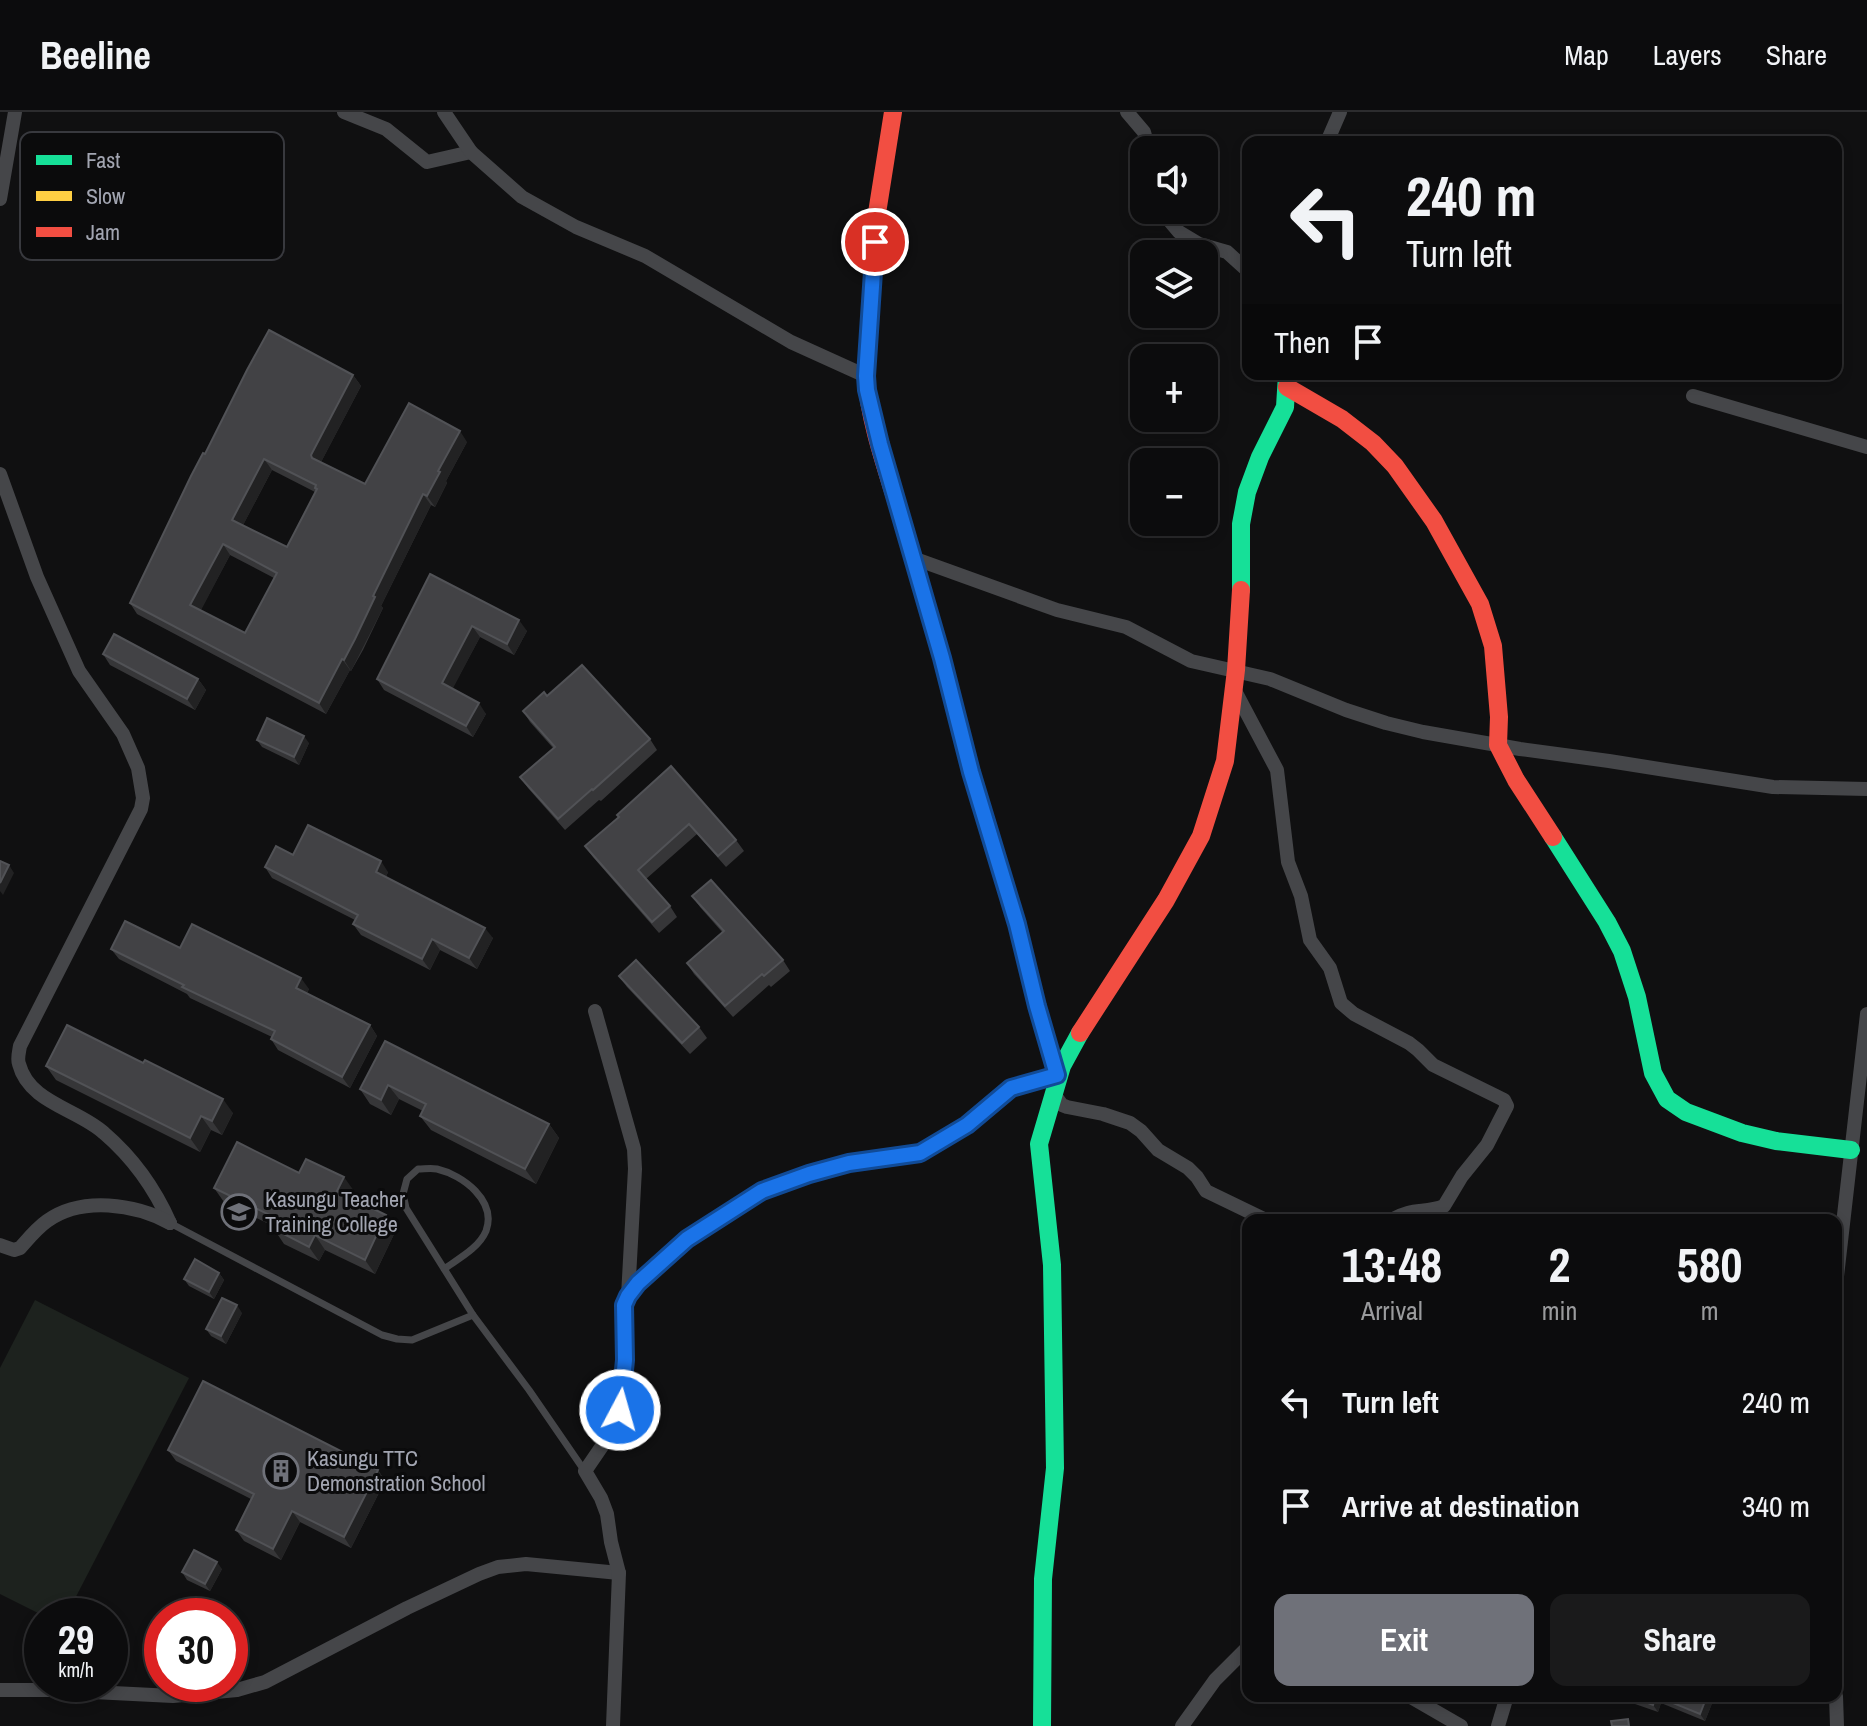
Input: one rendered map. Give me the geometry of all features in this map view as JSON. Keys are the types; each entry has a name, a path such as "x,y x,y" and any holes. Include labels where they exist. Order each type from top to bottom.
{"street":[{"path":"0,199 15,112"},
{"path":"344,112 386,129 427,162 471,152"},
{"path":"444,112 471,152 522,197 576,227 645,256 779,335 866,376"},
{"path":"893,112 877,213 867,390 971,772 1058,1074"},
{"path":"1127,112 1145,136"},
{"path":"1330,136 1340,112"},
{"path":"1172,224 1199,244 1227,252 1242,266"},
{"path":"1042,1726 1043,1579 1055,1468 1052,1265 1039,1144 1058,1074 1080,1033 1152,923 1201,836 1215,796 1225,761 1235,679 1241,594 1241,524 1247,492 1260,457 1285,407 1287,380"},
{"path":"1287,380 1373,443 1395,466 1434,521 1480,604 1493,646 1499,717 1498,745 1516,780 1607,922 1622,951 1637,997 1653,1073 1667,1099 1686,1112 1742,1133 1776,1141 1851,1150"},
{"path":"1693,396 1867,447"},
{"path":"0,474 37,577 79,671 123,734 138,768 143,798 141,809 20,1046 18,1062 33,1089 102,1131 120,1149 160,1200 170,1223"},
{"path":"913,558 1057,610 1126,627 1191,661 1235,679 1270,679 1346,710 1423,732 1773,787 1867,789"},
{"path":"1235,679 1277,770 1288,862 1301,896 1310,940 1330,968 1341,1003 1354,1014 1409,1043 1433,1065 1504,1100 1507,1106 1487,1145 1459,1180 1444,1206 1403,1214"},
{"path":"595,1011 634,1149 628,1296"},
{"path":"1842,1231 1867,1014"},
{"path":"613,1726 619,1573 607,1514 585,1471 611,1433 620,1410 625,1360 624,1305 628,1296 638,1283 687,1239 762,1191 849,1163 920,1153 967,1125 1011,1088 1058,1074"},
{"path":"1054,1094 1067,1107 1130,1123 1158,1150 1188,1168 1206,1191 1254,1214"},
{"path":"0,1245 14,1250 20,1248 47,1221 89,1206 145,1212 170,1223"},
{"path":"0,1690 173,1696 237,1690 265,1682 407,1608 498,1567 526,1564 619,1573"},
{"path":"1182,1726 1215,1680 1242,1653"},
{"path":"1419,1702 1461,1726"},
{"path":"1498,1726 1505,1702"},
{"path":"1836,1702 1837,1726"}],"lane":[{"path":"444,1269 478,1243 486,1230 487,1213 481,1197 460,1179 435,1168 418,1169 407,1179 403,1194 406,1208 444,1269 473,1315 585,1471"},
{"path":"170,1223 382,1335 412,1340 473,1315"}],"shaded area":[{"path":"35,1300 189,1378 75,1598 24,1598 24,1606 0,1594 0,1368"}],"building":[{"path":"269,330 353,375 311,455 365,484 409,403 460,431 427,496 423,494 355,639 319,703 130,603 191,476","holes":["264,459 316,485 317,489 287,547 232,520","223,544 277,573 245,633 190,605"]},
{"path":"430,574 519,620 507,644 472,626 442,683 479,703 466,726 377,679"},
{"path":"114,634 198,679 187,699 103,654"},
{"path":"582,665 650,739 558,819 520,777 555,747 523,711 544,692 547,696"},
{"path":"267,718 304,736 294,757 257,740"},
{"path":"671,766 736,840 718,856 689,824 638,870 670,906 652,922 585,846"},
{"path":"308,825 381,861 376,872 485,928 469,958 432,939 422,959 353,924 358,915 265,867 276,846 293,855"},
{"path":"0,861 9,865 0,883"},
{"path":"711,880 783,960 725,1006 687,963 724,931 692,896"},
{"path":"125,921 180,948 192,924 301,978 296,988 370,1025 342,1077 271,1039 275,1031 111,949"},
{"path":"636,960 699,1027 682,1043 619,976"},
{"path":"67,1025 223,1099 212,1121 201,1116 190,1138 46,1066"},
{"path":"385,1041 549,1124 525,1169 420,1116 426,1104 388,1085 381,1100 360,1089"},
{"path":"237,1142 299,1173 306,1159 344,1177 337,1191 386,1215 365,1260 315,1235 309,1247 274,1229 278,1219 214,1188"},
{"path":"195,1259 219,1273 209,1292 184,1279"},
{"path":"222,1298 237,1305 221,1336 206,1329"},
{"name":"Kasungu TTC Demonstration School","path":"203,1381 378,1470 344,1537 292,1511 273,1549 236,1530 254,1494 168,1450"},
{"path":"194,1550 217,1562 205,1584 182,1572"},
{"path":"1671,1702 1705,1702 1700,1714"},
{"path":"1628,1719 1629,1726 1612,1726 1611,1721"}],"traffic: fast":[{"path":"1241,590 1241,524 1247,492 1260,457 1285,407 1287,380"},
{"path":"987,824 1057,1075"},
{"path":"1553,837 1622,951 1637,997 1653,1073 1667,1099 1686,1112 1742,1133 1776,1141 1851,1150"},
{"path":"1042,1726 1043,1579 1055,1468 1052,1265 1039,1144 1062,1066 1080,1033"}],"traffic: slow":[{"path":"904,526 987,824"}],"traffic: jam":[{"path":"893,112 877,213 866,376 876,432 904,526"},
{"path":"1287,387 1342,419 1373,443 1395,466 1434,521 1480,604 1493,646 1499,717 1498,745 1516,780 1553,837"},
{"path":"1080,1033 1166,900 1201,836 1225,761 1236,670 1241,590"}],"place":[{"name":"Kasungu Teacher Training College","path":"239,1212"},
{"name":"Kasungu TTC Demonstration School","path":"281,1471"}],"route":[{"path":"620,1410 625,1360 624,1305 638,1283 687,1239 762,1191 849,1163 920,1153 967,1125 1011,1088 1057,1075 867,390 875,242"}]}
